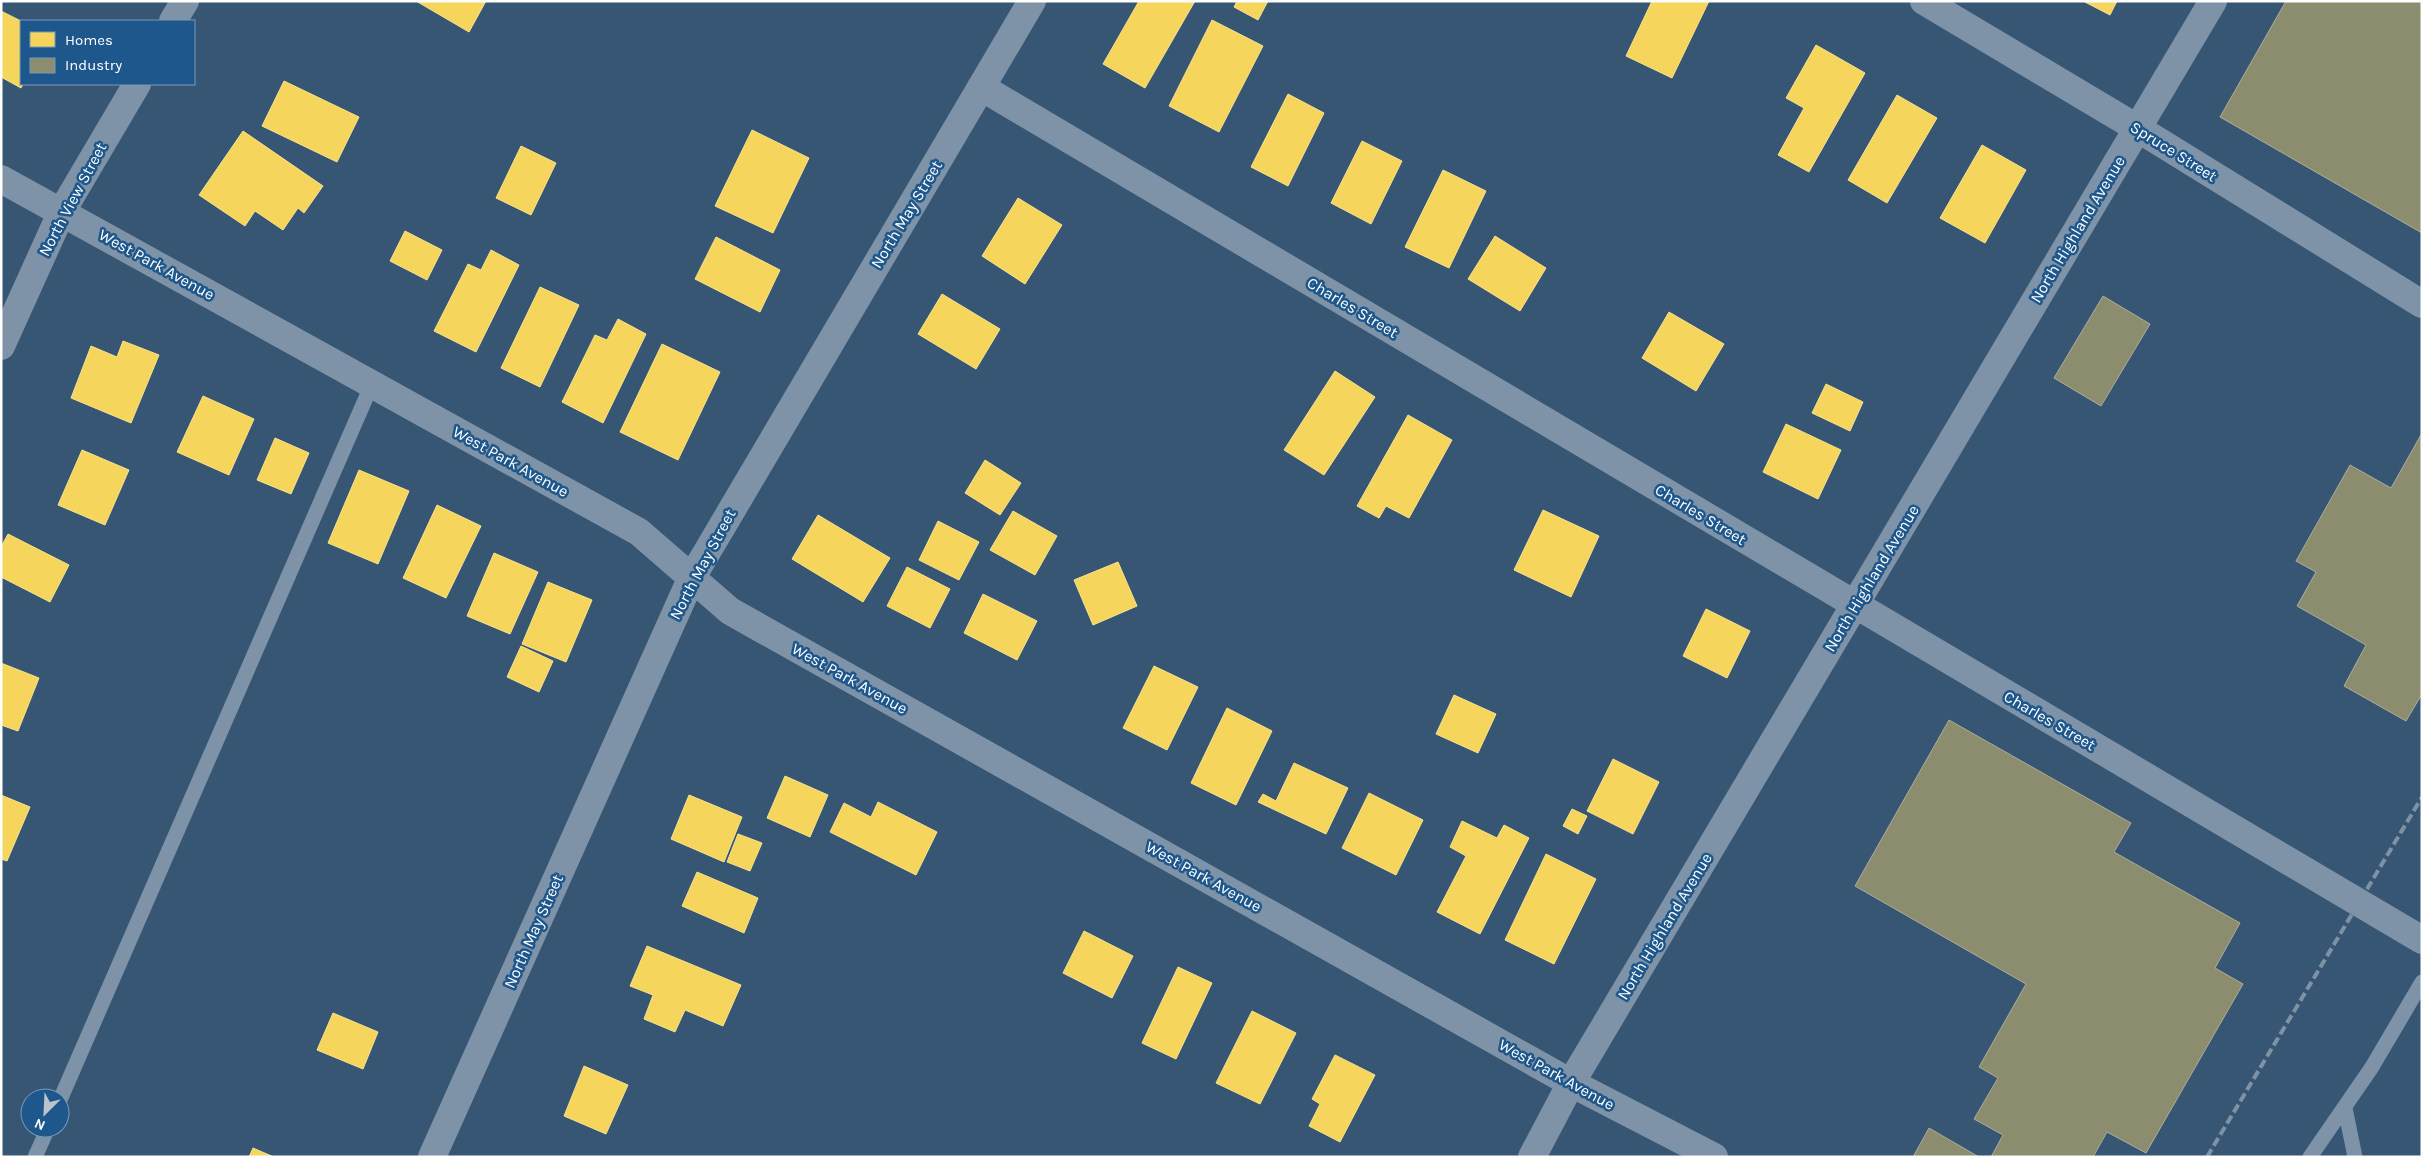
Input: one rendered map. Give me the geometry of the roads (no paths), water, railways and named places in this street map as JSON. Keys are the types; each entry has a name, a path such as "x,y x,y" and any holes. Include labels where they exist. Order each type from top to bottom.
{"street":[{"path":"175,20 185,1"},
{"name":"North May Street","path":"432,1157 691,578 1032,1"},
{"name":"Spruce Street","path":"1924,1 2137,128 2422,304"},
{"name":"North Highland Avenue","path":"1532,1157 1570,1083 2213,1"},
{"name":"North View Street","path":"1,346 62,211 136,85"},
{"name":"Charles Street","path":"981,87 2422,940"},
{"name":"West Park Avenue","path":"1,179 62,211 639,532 730,611 1570,1083 1714,1157"}],"lane":[{"path":"65,1088 372,384"},
{"path":"2310,1157 2372,1068 2422,982"},
{"path":"2345,1108 2355,1157"},
{"path":"35,1157 44,1138"}],"railway":[{"path":"2207,1157 2422,797"}]}
